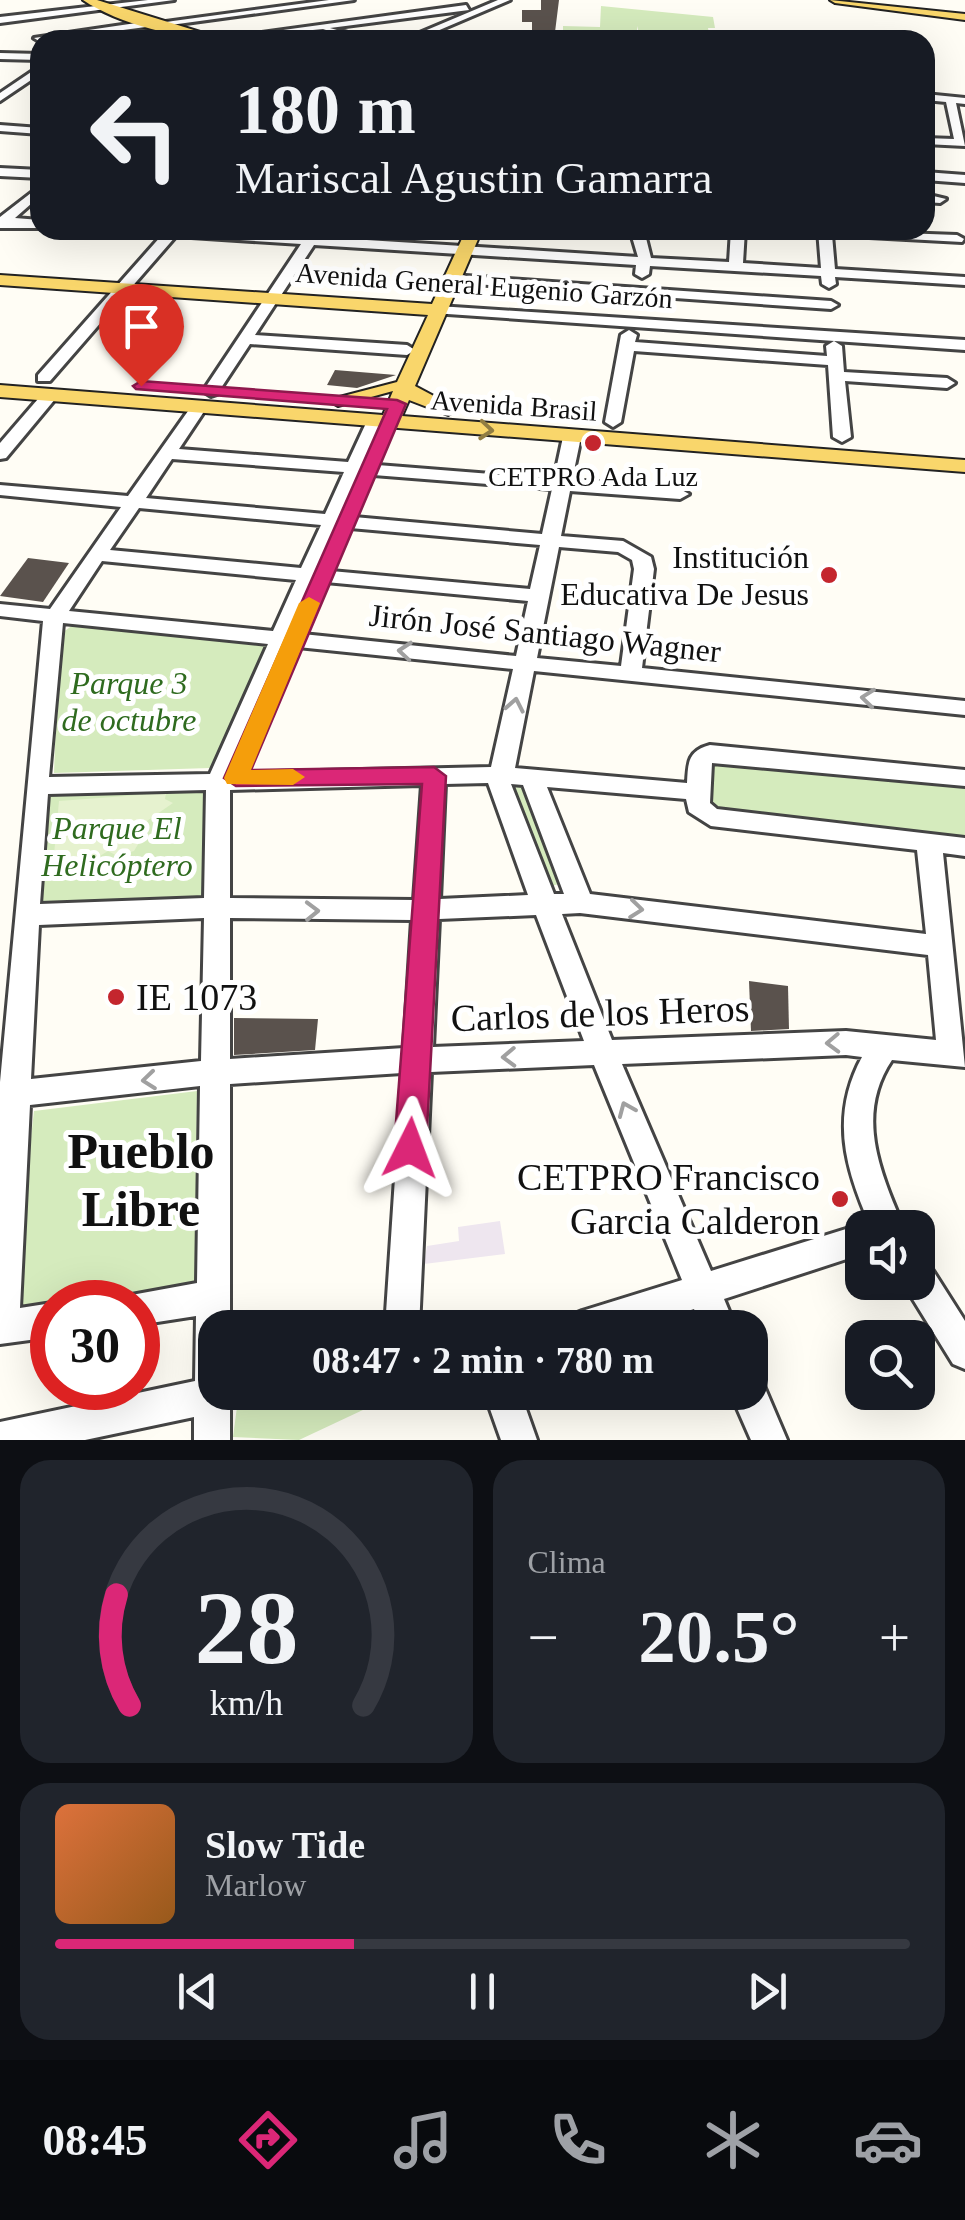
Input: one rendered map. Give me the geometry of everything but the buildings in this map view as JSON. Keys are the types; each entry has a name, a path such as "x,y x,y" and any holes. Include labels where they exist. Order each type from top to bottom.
{"main road":[{"path":"76,0 169,30"},
{"path":"835,0 965,16"},
{"path":"851,0 965,16"},
{"path":"150,24 176,30"},
{"path":"390,404 407,350 450,280 460,240"},
{"path":"390,404 466,240"},
{"name":"Avenida General Eugenio Garzón","path":"0,280 431,310"},
{"name":"Avenida Brasil","path":"0,374 47,386 205,399 390,404 572,437 965,466"},
{"name":"Avenida Brasil","path":"0,392 47,386"},
{"name":"Avenida Brasil","path":"205,399 338,400 965,447"}],"street":[{"path":"0,20 170,0"},
{"path":"276,0 333,30"},
{"path":"106,30 350,0"},
{"path":"446,0 475,11"},
{"path":"438,30 506,0"},
{"path":"290,30 475,11 518,0"},
{"path":"7,8 31,30"},
{"path":"0,56 30,58"},
{"path":"0,98 6,86 30,74"},
{"path":"935,100 965,103"},
{"path":"935,101 965,103"},
{"path":"951,104 964,147"},
{"path":"0,128 30,130"},
{"path":"935,143 964,147"},
{"path":"935,151 964,147"},
{"path":"0,172 30,174"},
{"path":"935,177 965,179"},
{"path":"1,222 30,198"},
{"path":"1,222 30,223"},
{"path":"935,238 957,239"},
{"path":"0,454 47,386 165,240"},
{"path":"30,1324 2,1328 9,1094 55,616 247,339 310,240"},
{"path":"358,240 965,281"},
{"path":"613,422 645,261 643,240"},
{"path":"736,266 737,240"},
{"path":"826,240 842,438"},
{"path":"450,280 831,305"},
{"name":"Avenida General Eugenio Garzón","path":"431,310 965,345"},
{"path":"247,339 407,350"},
{"path":"627,346 947,383"},
{"path":"211,1310 214,909 227,778 390,404"},
{"path":"572,437 499,786 603,1053 711,1310"},
{"path":"168,453 680,494"},
{"path":"0,490 339,518 623,547 641,557 644,569 632,674"},
{"path":"98,555 536,596"},
{"name":"Jirón José Santiago Wagner","path":"0,610 285,642 523,662 965,708"},
{"path":"965,778 704,755 698,792 698,806 711,817 965,847"},
{"path":"37,786 227,778 500,775 698,792"},
{"path":"403,1310 414,1060 434,776"},
{"path":"531,776 580,903"},
{"path":"929,842 937,946 958,1054"},
{"path":"26,915 214,909 424,910 580,903 937,946"},
{"path":"880,1210 859,1164 854,1127 865,1075 886,1045"},
{"name":"Carlos de los Heros","path":"9,1094 215,1072 414,1060 886,1045 958,1054"},
{"path":"641,1310 845,1244"},
{"path":"160,1305 210,1297"},
{"path":"932,1300 965,1352"},
{"path":"0,1440 198,1398"},
{"path":"212,1440 216,1410"},
{"path":"509,1410 520,1440"},
{"path":"756,1410 769,1440"}],"shaded area":[{"path":"500,1221 505,1254 424,1264 427,1246 459,1241 458,1227"}],"green space":[{"path":"601,6 713,17 715,28 638,30 637,26 637,30 563,30 563,26 600,27"},
{"name":"Parque 3 de octubre","path":"73,625 268,645 210,768 54,773 59,635"},
{"path":"707,760 965,783 965,841 706,808"},
{"name":"Parque El Helicóptero","path":"207,783 203,901 35,907 47,793"},
{"path":"524,786 565,882 549,887 511,788"},
{"path":"166,793 165,799 173,803 131,832 140,841 134,851 117,856 108,851 72,873 52,876 59,801"},
{"path":"197,1091 195,1285 160,1290 160,1280 30,1280 30,1308 11,1311 34,1111"},
{"path":"237,1410 363,1410 299,1440 233,1437"}],"slow traffic":[{"path":"293,777 236,778 309,603"}],"place":[{"name":"CETPRO Ada Luz","path":"593,443"},
{"name":"Institución Educativa De Jesus","path":"829,575"},
{"name":"IE 1073","path":"116,997"},
{"name":"CETPRO Francisco Garcia Calderon","path":"840,1199"}],"district":[{"name":"Pueblo Libre","path":"141,1179"}],"route":[{"path":"141,386 397,404 236,778 434,776 410,1148"}]}
